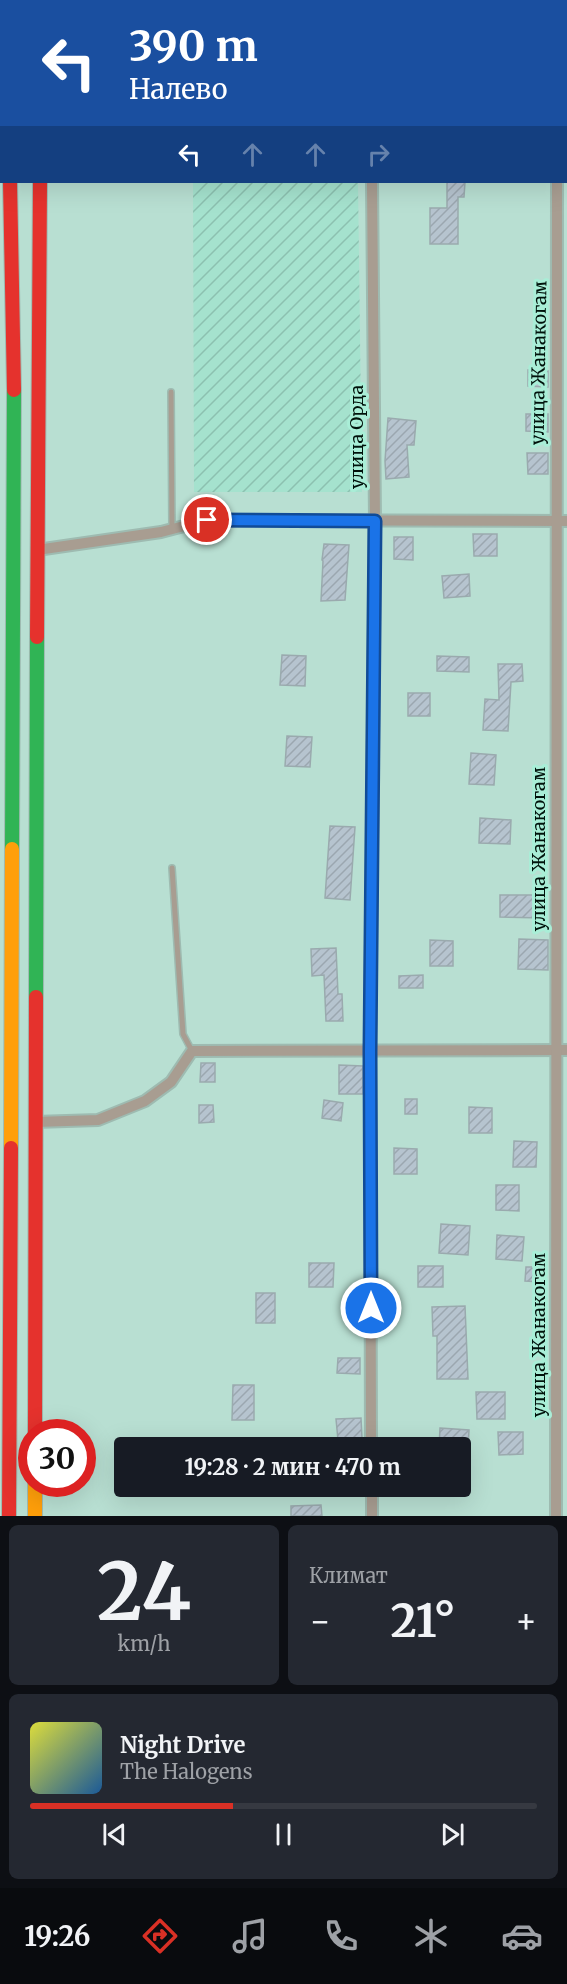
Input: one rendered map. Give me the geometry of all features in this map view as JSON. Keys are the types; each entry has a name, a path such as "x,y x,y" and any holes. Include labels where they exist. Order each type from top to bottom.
{"highway":[{"path":"9,1516 10,183"},
{"path":"35,1419 34,1122 40,183"},
{"path":"9,1149 34,1149"},
{"path":"35,1497 35,1516"}],"street":[{"name":"улица Орда","path":"371,1437 370,1052 375,521 372,183"},
{"name":"улица Жанакогам","path":"556,1516 562,1050 554,521 557,183"},
{"path":"37,550 172,529 207,520 567,521"},
{"path":"34,1122 98,1120 145,1101 171,1082 192,1051 562,1050"},
{"path":"372,1497 372,1516"}],"lane":[{"path":"171,392 172,529"},
{"path":"172,868 183,1034 192,1051"}],"shaded area":[{"path":"193,183 358,183 362,492 194,492"}],"building":[{"path":"447,183 465,183 464,197 458,197 458,244 430,244 430,208 447,208"},
{"path":"528,370 548,371 548,387 528,386"},
{"path":"526,414 548,414 548,432 526,431"},
{"path":"388,418 416,421 414,445 407,445 409,477 386,479"},
{"path":"527,453 548,453 548,474 528,474"},
{"path":"473,534 497,534 497,556 474,556"},
{"path":"394,537 413,537 413,560 394,559"},
{"path":"324,544 349,545 345,600 321,601"},
{"path":"469,574 470,596 444,598 442,576"},
{"path":"282,655 306,656 305,686 280,685"},
{"path":"437,656 469,657 469,672 437,671"},
{"path":"498,664 522,664 523,681 511,682 508,731 483,730 485,699 499,700"},
{"path":"408,693 430,693 430,716 408,716"},
{"path":"287,736 312,737 310,767 285,766"},
{"path":"471,753 496,755 494,785 469,784"},
{"path":"480,818 511,820 510,844 479,843"},
{"path":"330,826 355,827 350,900 325,898"},
{"path":"500,895 544,895 544,918 500,917"},
{"path":"519,939 548,940 548,970 518,969"},
{"path":"430,940 453,941 453,966 430,966"},
{"path":"336,948 338,994 342,994 343,1021 326,1021 324,975 312,976 311,949"},
{"path":"423,975 423,988 399,988 399,976"},
{"path":"201,1063 215,1063 215,1082 200,1082"},
{"path":"339,1065 363,1066 363,1094 339,1094"},
{"path":"405,1099 417,1099 417,1114 405,1114"},
{"path":"324,1100 343,1103 341,1121 322,1118"},
{"path":"199,1105 213,1105 214,1122 199,1123"},
{"path":"469,1107 492,1108 492,1133 469,1133"},
{"path":"514,1141 537,1142 536,1167 513,1167"},
{"path":"394,1148 417,1149 417,1174 394,1174"},
{"path":"496,1185 519,1185 519,1211 496,1210"},
{"path":"441,1224 470,1226 468,1255 439,1253"},
{"path":"497,1235 524,1237 522,1261 496,1259"},
{"path":"309,1263 334,1263 333,1287 309,1287"},
{"path":"418,1266 443,1266 443,1287 418,1287"},
{"path":"526,1267 543,1267 542,1282 525,1281"},
{"path":"256,1293 275,1293 275,1323 256,1323"},
{"path":"465,1306 468,1379 437,1379 437,1336 433,1336 432,1307"},
{"path":"338,1358 360,1358 360,1374 337,1373"},
{"path":"233,1385 254,1385 254,1420 232,1420"},
{"path":"476,1392 505,1392 505,1419 477,1419"},
{"path":"361,1418 362,1437 338,1437 336,1419"},
{"path":"440,1428 469,1430 469,1437 440,1437"},
{"path":"498,1432 523,1432 523,1454 499,1455"},
{"path":"321,1505 322,1516 291,1516 291,1506"}],"traffic: fast":[{"path":"12,849 14,390"},
{"path":"36,997 37,637"}],"traffic: slow":[{"path":"11,1148 12,849"},
{"path":"35,1497 35,1516"}],"traffic: jam":[{"path":"10,183 14,390"},
{"path":"37,637 40,183"},
{"path":"35,1419 36,997"},
{"path":"9,1516 11,1148"}],"route":[{"path":"207,520 375,521 370,1052 371,1308"}]}
